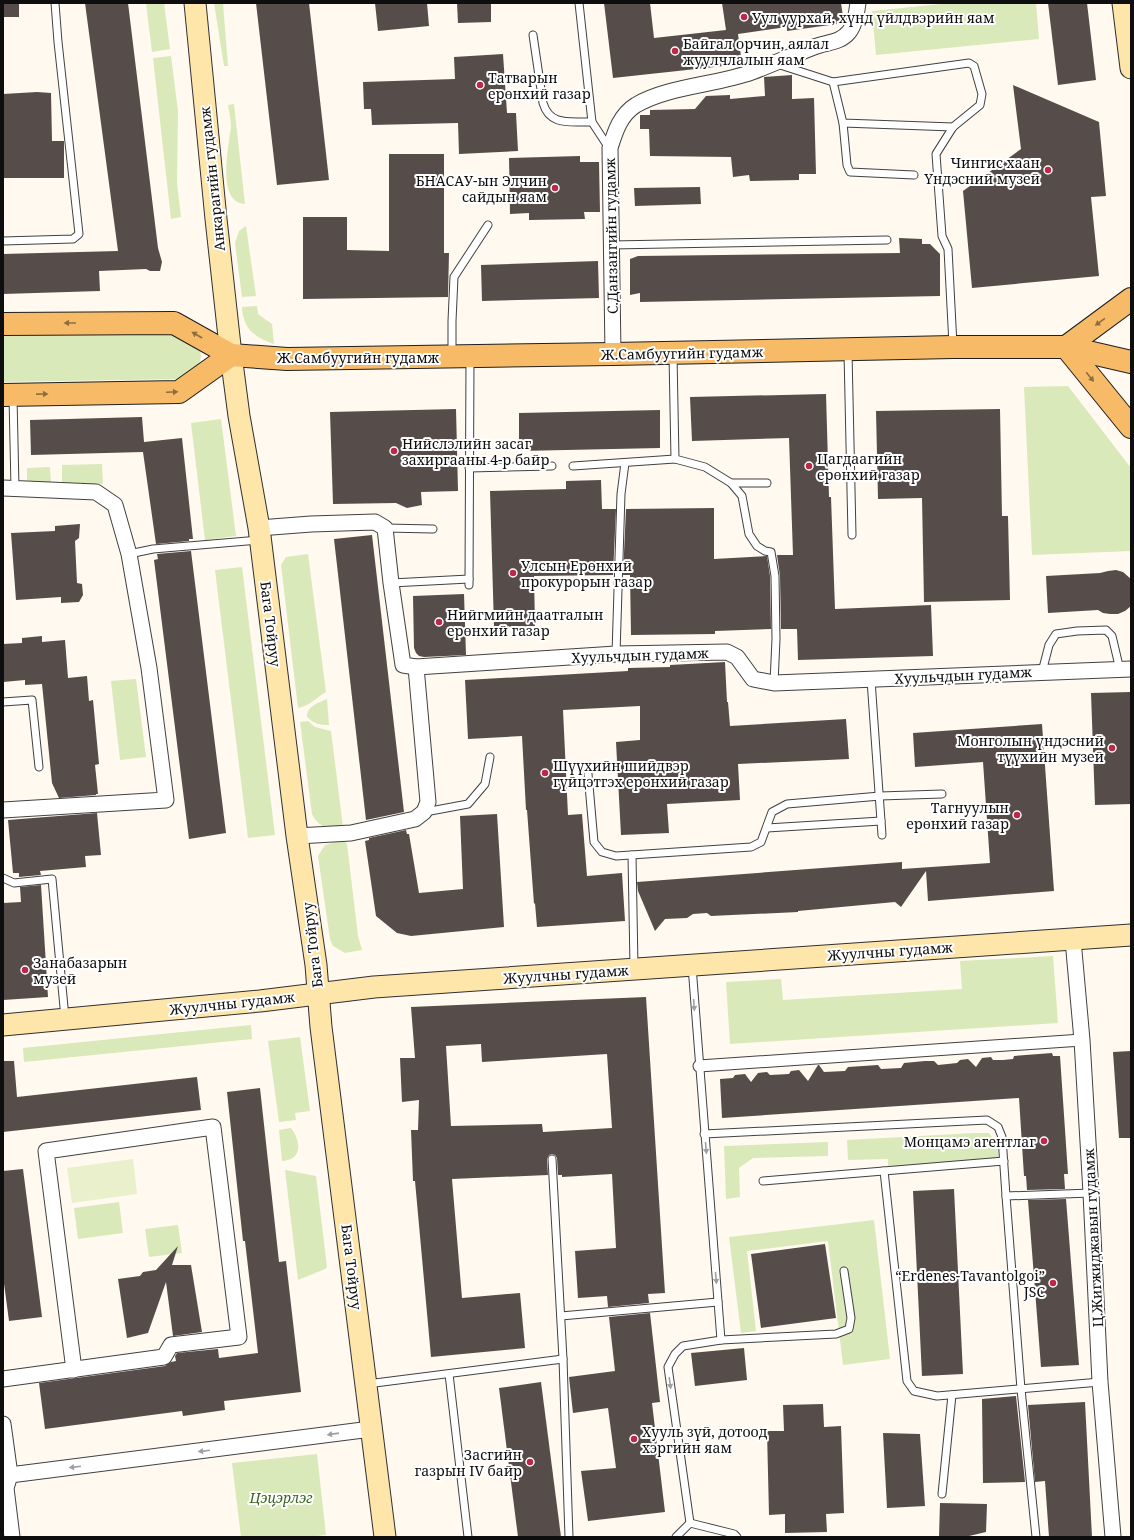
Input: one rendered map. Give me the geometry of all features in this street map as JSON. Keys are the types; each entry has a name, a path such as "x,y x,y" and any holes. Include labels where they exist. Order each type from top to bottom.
{"main road":[{"name":"Анкарагийн гудамж","path":"196,3 216,219 231,355"},
{"path":"1126,8 1131,68"},
{"path":"1131,299 1066,347 1131,428"},
{"name":"Ж.Самбуугийн гудамж","path":"3,324 174,323 231,355 287,359 953,347 1066,347 1131,362"},
{"path":"8,395 179,392 231,355"},
{"name":"Бага Тойруу","path":"231,355 239,416 259,534 297,836 316,965 318,994 385,1537"},
{"name":"Жуулчны гудамж","path":"3,1024 260,1001 382,987 1131,936"}],"street":[{"path":"610,148 619,122 635,106 664,93 708,84 752,72 817,46 839,40 850,31 857,12 858,3"},
{"name":"С.Данзангийн гудамж","path":"610,148 613,354"},
{"path":"3,810 166,800 149,668 129,554 115,505 96,492 9,488"},
{"path":"259,534 311,524 375,522 385,528 390,583 403,665 416,667 428,802 424,812 415,819 351,833 297,836"},
{"name":"Хуульчдын гудамж","path":"416,667 616,654 727,652 737,657 753,679 774,683 1125,669"},
{"name":"Ц.Жигжиджавын гудамж","path":"1073,940 1082,1040 1100,1382 1113,1537"},
{"path":"699,1066 1082,1040"},
{"path":"3,1379 74,1370 164,1357 171,1344 239,1337 214,1127 46,1151 74,1370"},
{"path":"3,1424 10,1475 6,1488 12,1537"},
{"path":"10,1475 371,1429"}],"lane":[{"path":"3,241 73,239 79,234 55,3"},
{"name":"С.Данзангийн гудамж","path":"579,3 592,122 610,148"},
{"path":"533,35 545,111 550,117 556,120 592,122"},
{"path":"773,63 833,82 969,63 974,66 982,94 980,105 953,127 936,154 942,236 948,249 953,347"},
{"path":"833,82 843,123 847,165 850,172 914,175"},
{"path":"843,123 953,127"},
{"path":"390,583 469,582 469,468 461,356 452,322 454,277 488,225"},
{"path":"611,245 887,240"},
{"path":"848,350 852,535"},
{"path":"672,353 675,459"},
{"path":"8,395 9,488"},
{"path":"573,466 675,459 705,467 731,483 742,496 750,534 757,546 765,551 771,552 773,558 775,576 776,639 774,683"},
{"path":"616,654 621,502 625,463"},
{"path":"469,468 552,466"},
{"path":"731,483 767,484"},
{"path":"385,528 434,528"},
{"path":"129,554 153,549 259,534"},
{"path":"1042,672 1049,645 1056,634 1076,630 1106,630 1112,636 1125,669"},
{"path":"872,680 882,835"},
{"path":"3,702 32,700 39,767"},
{"path":"424,812 468,804 485,784 490,757"},
{"path":"588,774 594,842 602,852 616,856 751,847 761,842 772,812 787,804 880,796 942,794"},
{"path":"767,828 881,821"},
{"path":"632,855 634,970"},
{"path":"3,878 14,883 52,879 65,1019"},
{"path":"692,966 721,1340"},
{"path":"704,1134 987,1120 998,1126 1002,1137 1021,1389 1036,1537"},
{"path":"552,1159 563,1359 569,1537"},
{"path":"763,1181 1004,1161"},
{"path":"884,1171 907,1381 914,1391 937,1396 1100,1382"},
{"path":"1006,1196 1091,1193"},
{"path":"690,1523 668,1367 675,1354 683,1346 721,1340 836,1334 848,1329 851,1318 844,1270"},
{"path":"561,1316 718,1302"},
{"path":"366,1384 563,1359"},
{"path":"449,1374 468,1537"},
{"path":"942,1494 952,1395"},
{"path":"676,1537 690,1523"},
{"path":"690,1523 734,1534 737,1537"}],"green space":[{"path":"146,3 164,3 170,49 152,52"},
{"path":"214,3 223,3 228,66 224,66"},
{"path":"951,3 1036,3 1039,39 876,55 872,11"},
{"path":"171,56 178,111 177,183 181,217 171,219 153,58"},
{"path":"234,104 245,204 236,201 230,194 227,184 226,172 231,126 228,105"},
{"path":"246,226 256,296 242,297 235,243 239,231"},
{"path":"257,306 258,314 272,324 274,344 255,335 247,327 242,307"},
{"path":"173,331 200,348 201,357 198,367 182,379 3,382 3,335"},
{"path":"1068,386 1131,468 1131,551 1032,555 1024,387"},
{"path":"221,419 236,536 205,540 191,423"},
{"path":"102,464 103,484 62,485 62,465"},
{"path":"50,467 51,483 27,484 27,468"},
{"path":"308,554 326,692 309,704 298,708 281,565 286,557"},
{"path":"242,567 275,835 248,838 215,570"},
{"path":"136,679 146,757 120,760 111,681"},
{"path":"327,699 329,725 317,724 307,717 307,713 311,708"},
{"path":"308,721 315,727 331,731 343,827 333,828 321,825 312,814 300,722"},
{"path":"343,840 347,844 358,936 362,950 345,953 333,946 330,939 318,856 325,845"},
{"path":"1053,956 1058,1023 730,1044 726,982 781,979 783,1000 962,989 960,961"},
{"path":"251,1025 252,1039 24,1062 23,1048"},
{"path":"300,1037 310,1111 295,1113 296,1120 279,1122 268,1041"},
{"path":"291,1128 297,1138 297,1154 289,1160 282,1161 279,1130"},
{"path":"989,1133 997,1144 999,1163 888,1167 888,1159 848,1160 847,1140"},
{"path":"828,1142 828,1156 753,1158 739,1168 740,1197 726,1199 724,1146"},
{"path":"133,1159 137,1194 72,1203 67,1168"},
{"path":"285,1170 316,1176 327,1267 298,1280"},
{"path":"119,1202 123,1233 78,1239 74,1208"},
{"path":"874,1220 890,1359 843,1365 828,1241 747,1251 756,1331 741,1333 729,1237"},
{"path":"178,1225 182,1253 149,1257 145,1229"},
{"name":"Цэцэрлэг","path":"317,1454 326,1535 308,1537 241,1537 232,1463"}],"building":[{"path":"3,3 19,3 19,17 3,17"},
{"path":"85,3 128,3 158,248 162,262 160,271 150,271 146,269 99,271 100,291 3,294 3,254 118,251"},
{"path":"256,3 309,3 329,180 277,185"},
{"path":"375,3 427,3 429,26 378,31"},
{"path":"457,3 491,3 491,22 458,23"},
{"name":"Байгал орчин, аялал жуулчлалын яам","path":"604,3 650,3 654,38 726,30 722,3 841,3 844,23 787,31 787,27 738,34 742,64 613,78"},
{"path":"1048,3 1087,3 1096,80 1058,85"},
{"path":"503,54 507,113 516,113 518,151 459,154 458,123 372,125 371,109 364,109 363,82 455,79 454,57"},
{"path":"792,75 792,99 814,98 816,174 799,174 799,180 750,181 749,175 733,177 731,157 650,156 649,129 640,129 640,115 650,115 650,110 695,109 706,96 730,95 730,99 765,96 764,77"},
{"name":"Чингис хаан Үндэсний музей","path":"1013,85 1099,122 1106,196 1091,197 1099,276 972,288 963,191 1021,149"},
{"path":"37,92 51,93 52,141 64,141 64,178 3,178 3,94"},
{"path":"389,154 444,154 444,253 449,253 448,297 303,299 303,217 347,217 347,250 389,251"},
{"name":"БНАСАУ-ын Элчин сайдын яам","path":"580,156 580,162 599,162 600,212 584,212 585,219 529,220 529,213 510,214 509,158"},
{"path":"700,187 701,204 635,206 634,188"},
{"path":"899,238 922,239 922,244 930,244 940,254 940,296 640,302 640,293 630,295 630,259 638,256 900,253"},
{"path":"598,261 599,298 482,301 481,265"},
{"path":"826,394 829,497 831,497 835,609 931,605 933,656 798,660 797,629 781,629 780,576 777,555 793,555 789,438 692,441 690,397"},
{"name":"Нийслэлийн засаг захиргааны 4-р байр","path":"456,409 458,491 421,492 422,505 407,508 396,503 333,504 330,412"},
{"path":"1000,409 1002,516 1008,516 1010,600 924,602 922,498 878,499 876,411"},
{"path":"660,410 660,448 519,451 519,413"},
{"path":"142,417 144,442 182,438 193,539 189,539 189,541 156,544 143,452 31,455 30,420"},
{"name":"Улсын Ерөнхий прокурорын газар","path":"601,480 602,509 616,509 613,575 534,576 535,626 494,627 490,491 566,489 566,481"},
{"path":"714,508 714,559 767,556 770,576 771,629 715,631 715,634 631,635 630,575 623,575 626,509"},
{"path":"80,524 79,538 75,541 77,583 82,584 83,595 79,602 61,603 61,597 16,600 11,533 55,531 55,526"},
{"path":"372,535 404,812 366,820 334,539"},
{"path":"191,551 226,833 189,839 154,560 158,559 157,554"},
{"path":"1116,570 1123,572 1131,579 1131,606 1125,611 1118,614 1103,613 1098,610 1048,613 1046,576 1100,573"},
{"name":"Нийгмийн даатгалын ерөнхий газар","path":"464,594 466,655 419,656 414,648 413,596"},
{"path":"42,636 42,642 65,640 68,678 87,676 89,701 93,700 99,764 95,765 98,794 96,795 59,798 52,783 42,684 25,685 25,680 3,682 3,644 22,643 22,638"},
{"path":"725,662 730,726 846,719 849,759 738,764 740,800 667,804 669,833 621,835 616,742 640,740 640,706 563,710 568,815 582,814 587,876 622,873 625,921 537,927 526,810 522,736 468,739 465,680 628,671 628,668 670,667 670,665"},
{"name":"Монголын үндэсний түүхийн музей","path":"1131,692 1131,804 1095,805 1091,693"},
{"path":"1042,724 1054,891 928,901 926,871 901,907 895,902 798,912 711,916 707,913 693,914 687,918 665,919 655,931 638,891 637,882 902,862 902,869 990,863 983,762 915,767 913,733"},
{"path":"97,813 101,855 85,856 86,867 40,871 41,875 19,877 19,873 13,873 8,820"},
{"path":"497,814 504,927 411,936 397,933 376,916 365,841 369,840 369,838 406,830 407,834 409,834 419,893 463,889 460,816"},
{"name":"Занабазарын музей","path":"41,885 48,997 3,1000 3,903 21,902 20,887"},
{"path":"646,997 665,1293 648,1294 649,1303 608,1307 607,1296 578,1298 575,1251 616,1248 612,1174 562,1177 562,1175 558,1175 557,1158 552,1154 549,1155 547,1159 548,1175 452,1179 462,1298 520,1293 525,1348 431,1357 415,1181 413,1181 411,1130 418,1130 419,1100 402,1102 400,1058 415,1058 411,1007","holes":["481,1044 482,1062 607,1054 612,1128 543,1132 542,1124 451,1126 446,1046"]},
{"path":"1131,1051 1131,1138 1119,1138 1113,1052"},
{"path":"1052,1053 1053,1056 1060,1056 1068,1174 1064,1174 1065,1189 1027,1190 1026,1176 1024,1176 1019,1098 722,1118 720,1079 733,1078 735,1075 745,1074 751,1082 758,1073 767,1072 770,1075 789,1074 791,1071 799,1070 808,1081 818,1065 824,1072 845,1071 848,1067 878,1065 881,1069 901,1068 904,1063 925,1061 934,1061 938,1065 957,1063 960,1060 968,1059 976,1067 982,1058 991,1057 993,1060 1003,1060 1013,1059 1014,1056"},
{"path":"3,1061 14,1061 17,1097 197,1077 201,1110 3,1132"},
{"path":"260,1088 279,1262 286,1261 301,1392 224,1401 225,1410 183,1416 182,1411 45,1429 39,1383 165,1366 176,1361 175,1356 177,1353 218,1349 219,1358 258,1353 245,1241 243,1241 227,1092"},
{"path":"23,1169 42,1317 9,1321 3,1276 3,1171"},
{"path":"954,1189 963,1374 922,1376 913,1191"},
{"name":"“Erdenes-Tavantolgoi” JSC","path":"1066,1199 1079,1365 1041,1367 1028,1200"},
{"path":"825,1244 836,1318 761,1328 751,1254"},
{"path":"178,1246 172,1265 191,1265 202,1332 173,1336 166,1282 148,1333 127,1338 118,1279 140,1276 143,1272 156,1270"},
{"path":"650,1313 660,1402 652,1403 665,1512 588,1521 581,1471 616,1468 608,1408 573,1413 569,1377 615,1371 609,1317"},
{"path":"744,1348 747,1380 695,1386 691,1353"},
{"name":"Засгийн газрын IV байр","path":"541,1382 561,1537 518,1537 499,1388"},
{"path":"1016,1396 1025,1482 983,1483 982,1399"},
{"path":"1085,1402 1092,1537 1049,1537 1045,1481 1035,1482 1028,1405"},
{"path":"823,1404 824,1427 841,1426 844,1513 826,1514 827,1532 785,1533 785,1514 769,1515 767,1431 784,1431 783,1405"},
{"path":"883,1433 920,1434 925,1506 887,1508"},
{"path":"940,1503 987,1504 986,1532 969,1537 939,1537"}],"place":[{"name":"Уул уурхай, хүнд үйлдвэрийн яам","path":"744,17"},
{"name":"Байгал орчин, аялал жуулчлалын яам","path":"675,51"},
{"name":"Татварын ерөнхий газар","path":"480,85"},
{"name":"Чингис хаан Үндэсний музей","path":"1048,170"},
{"name":"БНАСАУ-ын Элчин сайдын яам","path":"555,188"},
{"name":"Нийслэлийн засаг захиргааны 4-р байр","path":"394,451"},
{"name":"Цагдаагийн ерөнхий газар","path":"809,466"},
{"name":"Улсын Ерөнхий прокурорын газар","path":"513,573"},
{"name":"Нийгмийн даатгалын ерөнхий газар","path":"439,622"},
{"name":"Монголын үндэсний түүхийн музей","path":"1112,748"},
{"name":"Шүүхийн шийдвэр гүйцэтгэх ерөнхий газар","path":"545,773"},
{"name":"Тагнуулын ерөнхий газар","path":"1017,815"},
{"name":"Занабазарын музей","path":"25,970"},
{"name":"Монцамэ агентлаг","path":"1044,1141"},
{"name":"“Erdenes-Tavantolgoi” JSC","path":"1053,1283"},
{"name":"Хууль зүй, дотоод хэргийн яам","path":"634,1439"},
{"name":"Засгийн газрын IV байр","path":"530,1462"}]}
